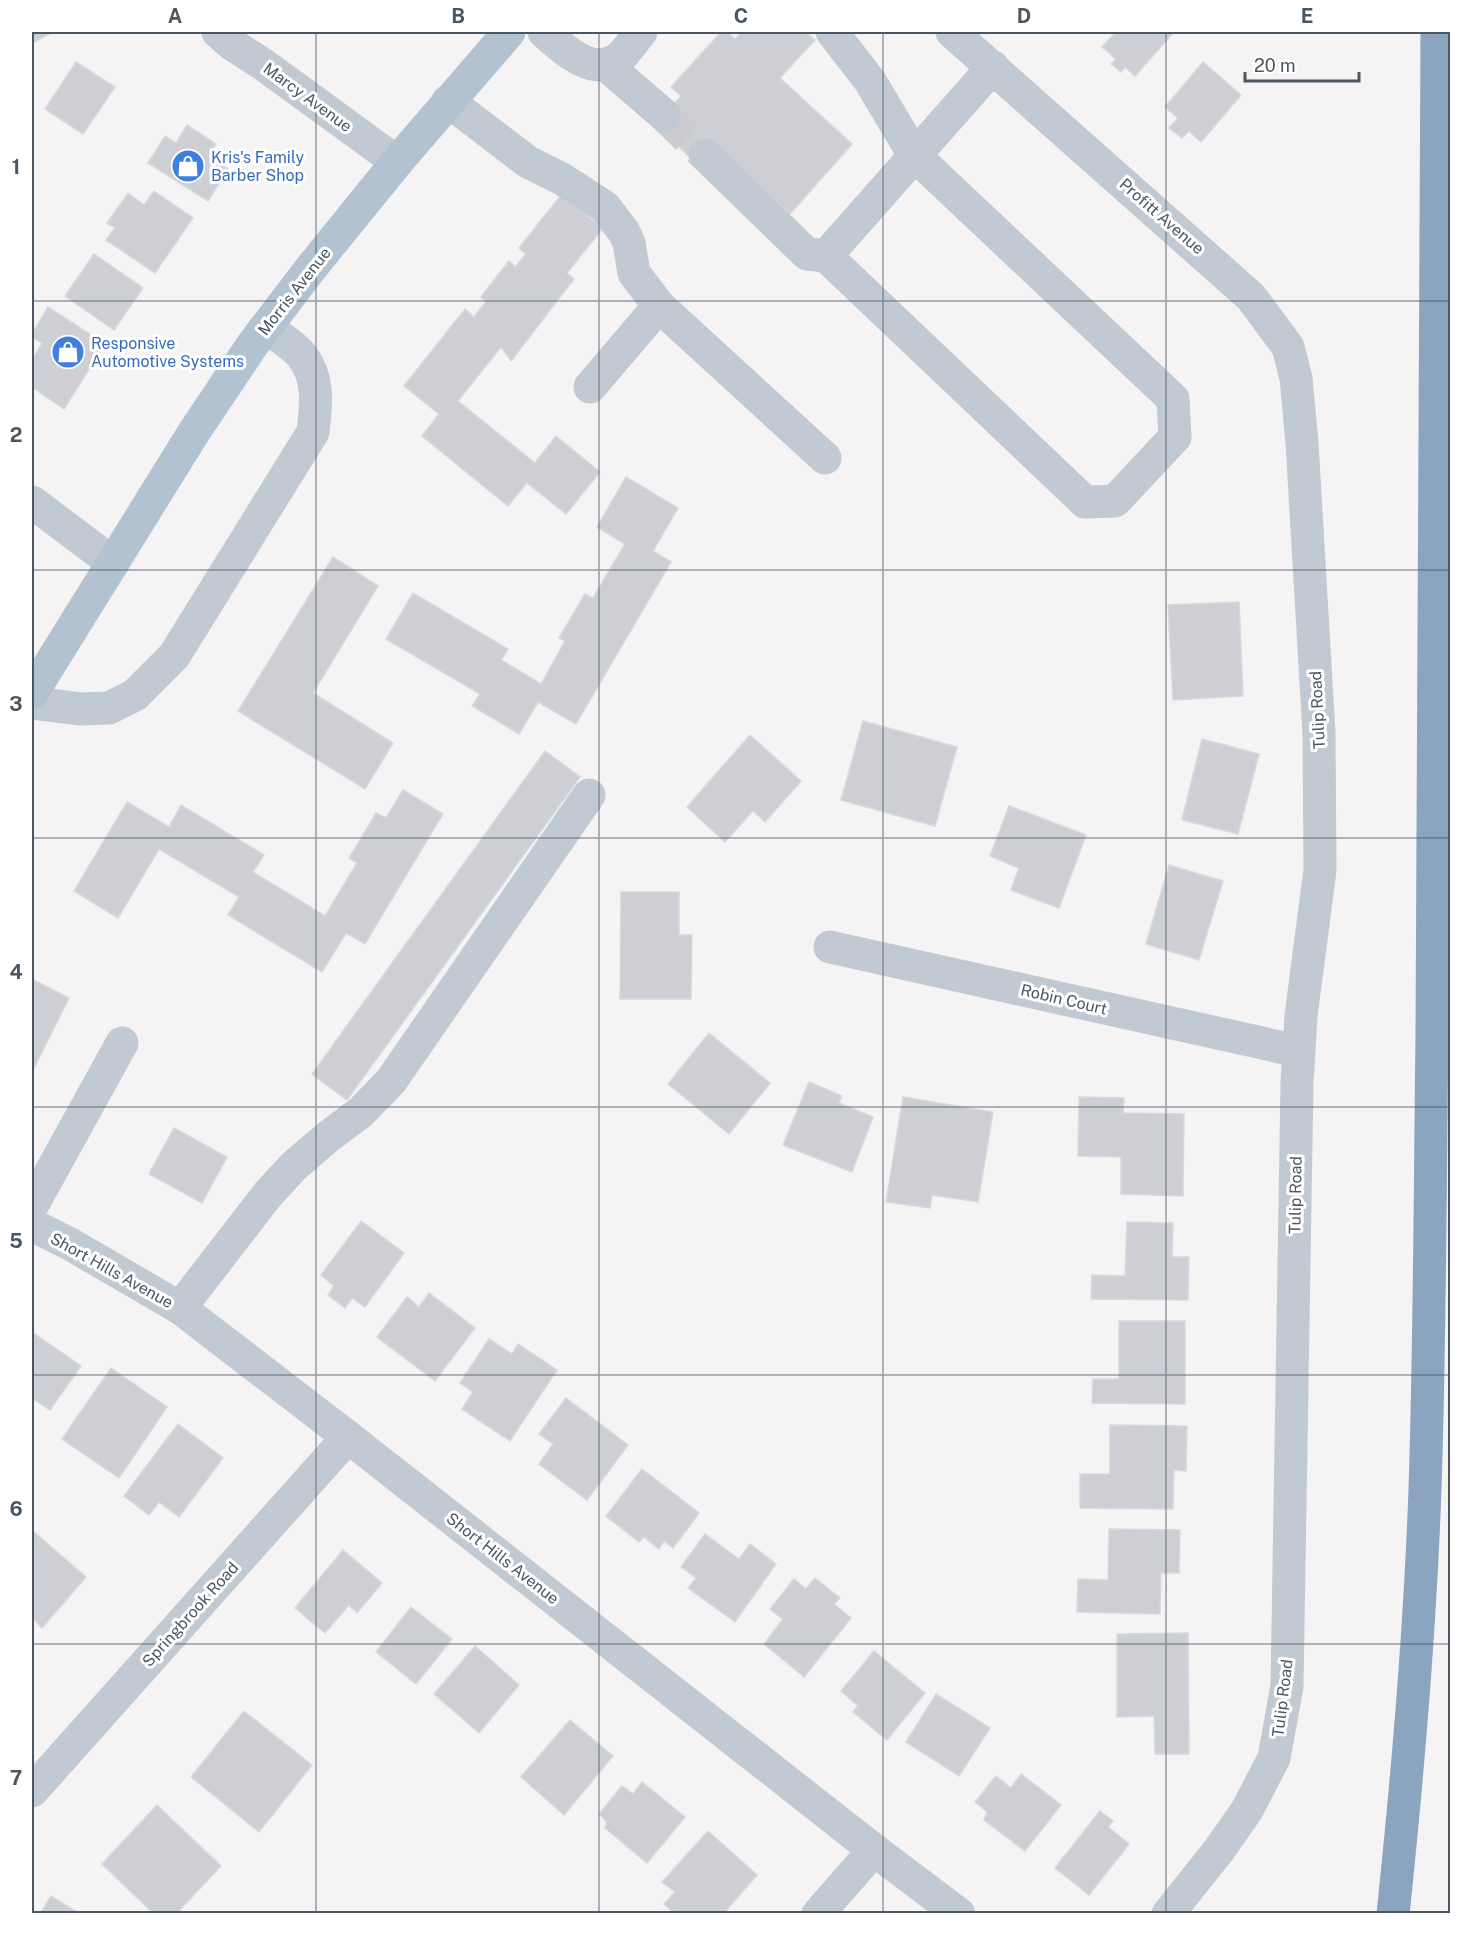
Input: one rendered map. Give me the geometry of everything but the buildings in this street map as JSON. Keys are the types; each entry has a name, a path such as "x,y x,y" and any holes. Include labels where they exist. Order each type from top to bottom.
{"highway":[{"path":"1393,1914 1416,1657 1425,1491 1429,1311 1435,666 1437,32"},
{"path":"1435,666 1450,740"}],"main road":[{"name":"Morris Avenue","path":"32,693 194,432 266,327 310,268 397,162 509,32"}],"street":[{"name":"Marcy Avenue","path":"218,32 397,162"},
{"path":"544,32 566,51 587,63 605,64 619,58 641,32"},
{"path":"705,155 807,254 826,256 1085,502 1115,501 1175,437 1173,399 914,154 870,81 832,32"},
{"name":"Profitt Avenue","path":"952,32 1251,297 1288,347 1296,378 1302,443"},
{"path":"605,64 664,115"},
{"path":"826,256 993,67"},
{"path":"448,101 528,162 562,179 605,207 627,237 634,273 659,306 825,458"},
{"path":"590,387 659,306"},
{"path":"32,703 81,709 109,708 135,695 174,656 313,432 316,400 313,374 302,355 266,327"},
{"name":"Tulip Road","path":"1168,1914 1219,1850 1247,1810 1269,1769 1274,1758 1287,1686 1298,1051 1320,870 1319,733 1302,443"},
{"path":"32,502 113,563"},
{"path":"180,1308 268,1194 294,1166 361,1112 391,1081 589,795"},
{"name":"Robin Court","path":"831,947 1298,1051"},
{"path":"32,1206 122,1043"},
{"name":"Short Hills Avenue","path":"32,1225 70,1244 180,1308 959,1914"},
{"name":"Springbrook Road","path":"32,1791 348,1437"},
{"path":"818,1914 874,1850"}],"tunnel":[{"path":"664,115 705,155"}],"place":[{"name":"Kris's Family Barber Shop","path":"188,166"},
{"name":"Responsive Automotive Systems","path":"68,352"}]}
